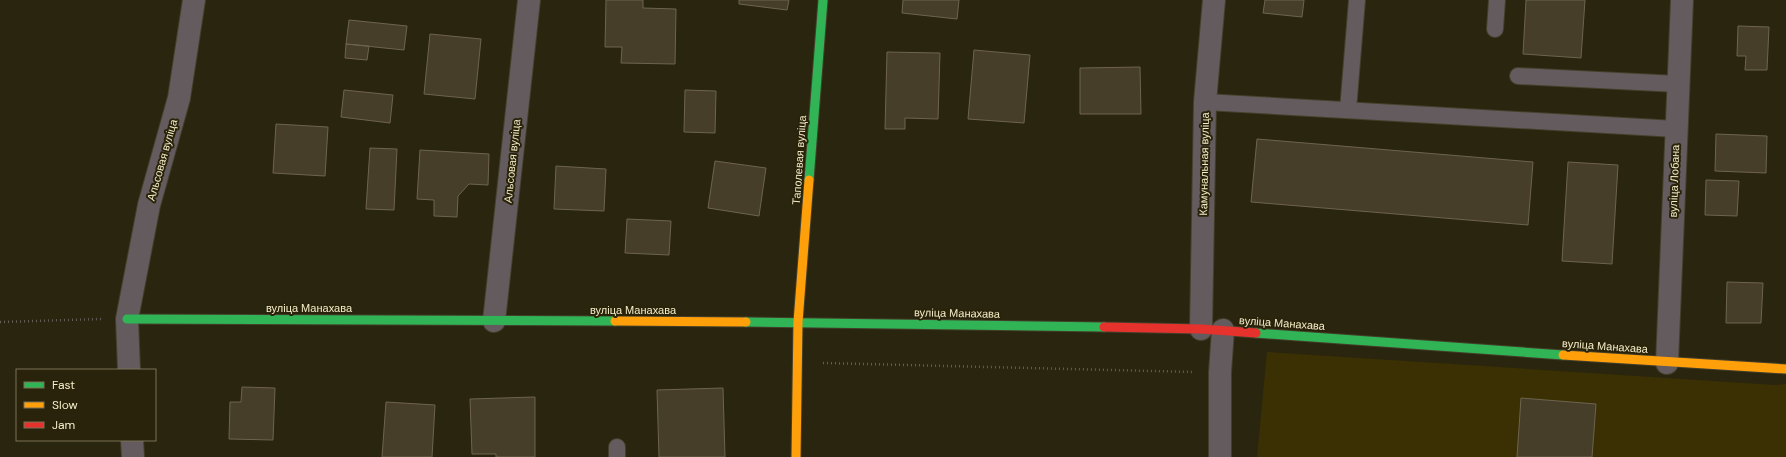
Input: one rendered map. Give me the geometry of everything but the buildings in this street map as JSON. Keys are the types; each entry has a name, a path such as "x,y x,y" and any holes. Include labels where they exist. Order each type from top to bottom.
{"street":[{"name":"Альсовая вуліца","path":"129,369 127,319 149,205 179,98 194,0"},
{"name":"Альсовая вуліца","path":"494,322 529,0"},
{"name":"Таполевая вуліца","path":"796,457 798,322 823,0"},
{"name":"Камунальная вуліца","path":"1202,329 1205,102 1214,0"},
{"name":"вуліца Лобана","path":"1667,363 1682,0"},
{"name":"вуліца Манахава","path":"127,319 494,322 798,322 1202,329 1667,363 1786,369"},
{"path":"1220,457 1220,372 1223,330"},
{"path":"132,441 133,457"}],"lane":[{"path":"1348,110 1356,0"},
{"path":"1495,29 1498,0"},
{"path":"1518,76 1678,84"},
{"path":"1205,102 1676,129"}],"path":[{"path":"0,322 127,319"},
{"path":"797,363 1220,372"}],"shaded area":[{"path":"1267,352 1775,385 1786,384 1786,457 1257,457"}],"traffic: fast":[{"path":"809,180 823,0"},
{"path":"127,319 615,321"},
{"path":"746,322 1104,327"},
{"path":"1256,333 1563,355"}],"traffic: slow":[{"path":"796,457 798,322 809,180"},
{"path":"615,321 746,322"},
{"path":"1563,355 1786,369"}],"traffic: jam":[{"path":"1104,327 1201,329 1256,333"}]}
